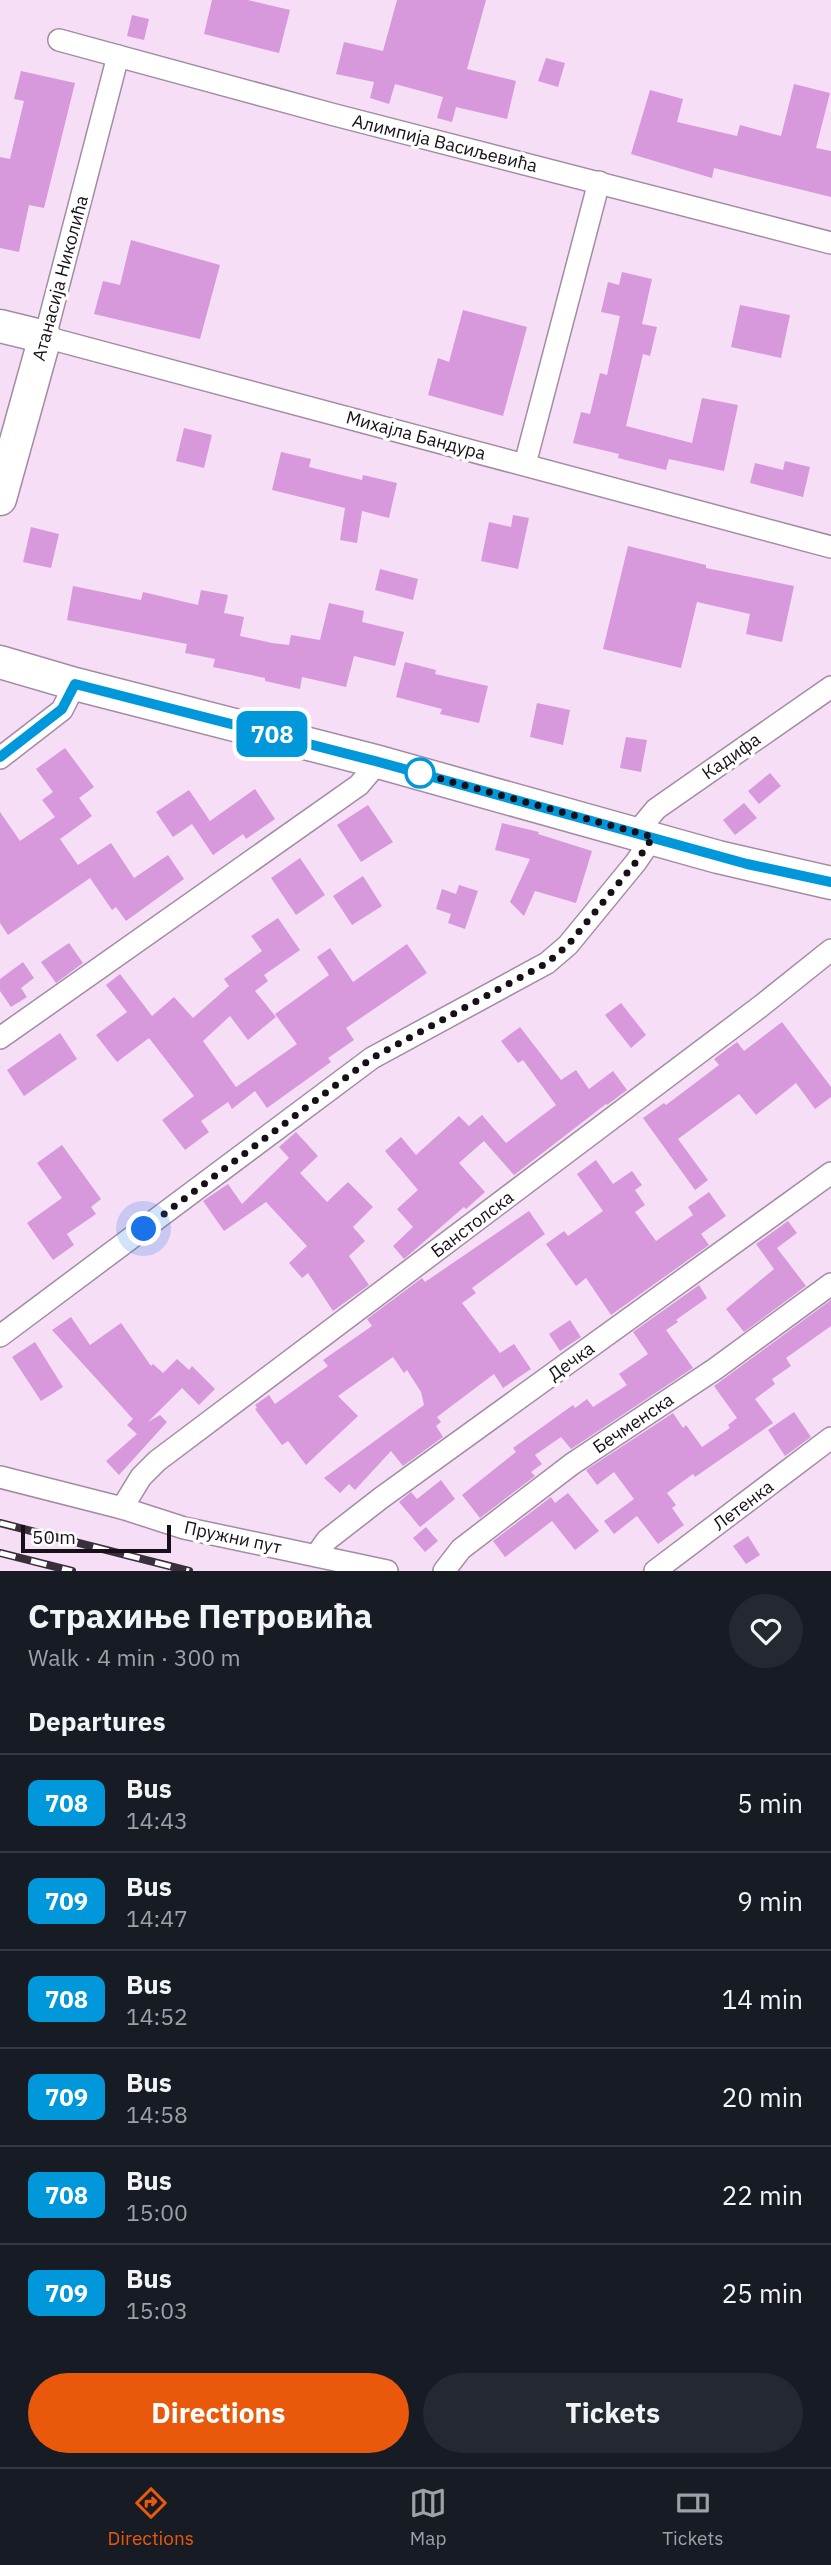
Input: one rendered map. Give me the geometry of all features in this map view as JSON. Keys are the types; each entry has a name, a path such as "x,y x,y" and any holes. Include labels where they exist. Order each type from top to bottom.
{"street":[{"name":"Алимпија Васиљевића","path":"59,40 331,114 831,243"},
{"name":"Атанасија Николића","path":"0,499 118,56"},
{"path":"525,464 599,182"},
{"name":"Михајла Бандура","path":"0,326 831,547"},
{"path":"0,662 75,684 375,761 747,864 831,883"},
{"path":"0,758 62,709 75,684"},
{"name":"Кадифа","path":"0,1336 372,1058 547,963 568,945 636,862 656,809 831,687"},
{"path":"0,1038 359,785 375,761"},
{"name":"Банстолска","path":"122,1507 141,1477 157,1461 761,1006 831,950"},
{"name":"Дечка","path":"317,1555 327,1540 381,1497 831,1173"},
{"name":"Бечменска","path":"444,1571 461,1549 562,1472 618,1432 715,1370 831,1284"},
{"name":"Летенка","path":"655,1571 831,1438"},
{"name":"Пружни пут","path":"0,1478 122,1507 184,1528 387,1571"}],"building":[{"path":"212,0 248,0 290,10 279,53 204,34"},
{"path":"397,0 486,0 467,69 516,81 507,119 456,107 452,122 437,118 443,97 395,84 389,104 370,98 374,82 336,74 344,42 383,51"},
{"path":"132,15 149,19 144,40 127,36"},
{"path":"546,58 565,63 558,87 538,81"},
{"path":"21,71 75,83 44,208 29,205 19,252 0,248 0,157 10,159 24,101 14,99"},
{"path":"794,84 830,93 816,148 831,151 831,197 714,168 712,178 631,154 650,90 683,99 677,122 737,136 740,125 781,136"},
{"path":"131,240 220,265 200,339 94,314 103,281 120,285"},
{"path":"622,272 652,279 642,324 657,327 650,356 643,354 626,426 692,443 702,398 738,405 724,471 669,459 666,470 618,458 619,454 573,443 581,412 590,414 600,373 607,375 620,316 601,312 608,282 619,285"},
{"path":"740,305 790,315 781,358 731,347"},
{"path":"463,310 527,327 503,416 428,395 438,358 449,362"},
{"path":"184,428 212,435 204,468 176,461"},
{"path":"281,452 311,459 309,467 362,480 363,475 397,483 389,518 362,511 357,543 340,540 345,508 272,490"},
{"path":"785,461 810,467 803,497 750,483 755,463 783,470"},
{"path":"513,515 529,518 518,569 481,561 489,522 511,527"},
{"path":"31,527 59,534 51,568 23,562"},
{"path":"628,546 706,565 706,568 794,586 782,642 746,634 750,614 697,602 681,668 603,649"},
{"path":"380,569 418,579 413,600 375,590"},
{"path":"73,586 141,600 143,592 198,605 201,590 228,595 224,613 244,617 240,636 272,643 289,645 291,635 320,640 329,603 364,611 362,622 404,632 395,666 354,656 346,687 302,677 300,689 213,667 215,659 185,653 187,644 67,620"},
{"path":"405,662 436,670 435,674 488,686 479,723 440,714 442,709 396,697"},
{"path":"537,703 570,710 563,745 530,737"},
{"path":"626,737 647,740 641,772 620,768"},
{"path":"65,748 94,787 79,798 92,816 60,839 78,865 111,843 134,878 168,855 184,879 126,921 116,907 112,910 90,878 8,935 0,923 0,812 20,841 55,817 42,800 53,792 36,769"},
{"path":"770,773 781,786 759,804 748,791"},
{"path":"255,789 275,819 246,839 243,834 213,855 192,824 173,837 156,812 189,790 210,821"},
{"path":"744,803 757,818 735,835 723,820"},
{"path":"368,805 393,842 361,862 337,825"},
{"path":"502,823 539,832 538,834 592,851 576,903 535,891 524,916 510,902 530,859 495,850"},
{"path":"300,858 325,895 296,915 271,878"},
{"path":"363,876 382,906 352,925 333,896"},
{"path":"459,885 478,891 465,929 448,923 451,914 436,909 442,889 456,894"},
{"path":"278,918 300,950 264,975 268,981 255,991 276,1017 248,1040 230,1016 203,1041 236,1087 297,1044 275,1014 329,975 317,957 330,948 353,982 407,944 427,973 346,1028 354,1040 328,1058 331,1062 267,1108 255,1091 232,1109 228,1102 201,1121 209,1132 185,1150 162,1120 194,1096 149,1038 117,1062 96,1035 127,1012 106,985 120,974 152,1016 174,997 193,1018 229,986 224,979 262,951 251,936"},
{"path":"69,943 83,963 56,983 41,962"},
{"path":"23,962 34,978 21,988 27,997 11,1007 0,991 0,979"},
{"path":"621,1003 646,1035 631,1048 605,1015"},
{"path":"782,1022 831,1087 831,1097 815,1109 796,1083 756,1115 739,1094 678,1139 708,1180 695,1190 643,1118 664,1103 666,1105 719,1065 714,1059 737,1042 744,1051"},
{"path":"520,1027 561,1080 576,1070 589,1089 613,1071 627,1090 514,1175 484,1141 459,1163 485,1192 404,1259 393,1246 413,1227 397,1209 418,1190 385,1151 401,1137 416,1155 459,1116 469,1126 482,1115 506,1143 556,1105 523,1060 518,1063 501,1041"},
{"path":"60,1033 77,1059 24,1096 7,1070"},
{"path":"296,1132 318,1156 300,1173 327,1202 348,1182 373,1207 353,1227 365,1241 349,1256 369,1285 333,1311 308,1273 302,1278 289,1263 307,1246 266,1202 224,1231 203,1201 228,1184 242,1204 289,1158 279,1147"},
{"path":"62,1145 101,1199 91,1207 96,1214 67,1234 74,1245 53,1260 27,1223 62,1198 37,1163"},
{"path":"596,1160 613,1184 632,1171 642,1185 635,1190 645,1205 635,1212 656,1241 693,1215 688,1207 709,1192 726,1216 701,1234 709,1245 611,1315 586,1278 576,1286 546,1244 564,1231 568,1236 603,1211 577,1174"},
{"path":"529,1211 545,1234 472,1288 476,1293 462,1303 500,1353 514,1344 531,1369 503,1388 494,1374 437,1417 441,1422 436,1426 443,1437 403,1466 391,1451 355,1490 349,1484 340,1493 324,1478 424,1405 421,1392 407,1370 404,1373 393,1357 338,1396 358,1416 306,1465 288,1441 282,1445 255,1409 255,1405 269,1395 275,1404 328,1366 323,1360 372,1326 367,1319 422,1278 425,1282"},
{"path":"788,1221 797,1233 777,1248 806,1286 744,1332 726,1309 774,1269 756,1244"},
{"path":"699,1285 707,1298 666,1330 693,1368 571,1449 561,1437 535,1455 542,1464 531,1472 535,1476 480,1518 462,1495 516,1452 513,1448 573,1405 575,1408 587,1399 593,1407 627,1385 619,1374 648,1354 633,1332"},
{"path":"831,1300 831,1326 786,1358 791,1366 772,1379 775,1384 755,1399 773,1423 667,1493 676,1505 672,1508 684,1525 658,1544 637,1516 614,1534 604,1521 634,1499 614,1472 597,1485 586,1470 673,1413 683,1428 686,1425 702,1447 730,1428 728,1425 737,1418 714,1386"},
{"path":"71,1317 90,1345 121,1323 151,1366 153,1364 163,1373 177,1359 189,1370 192,1366 215,1389 199,1405 182,1388 148,1422 160,1415 167,1422 119,1475 106,1461 137,1434 127,1425 133,1419 52,1330"},
{"path":"570,1320 581,1337 560,1351 549,1334"},
{"path":"35,1342 63,1387 41,1401 12,1357"},
{"path":"794,1412 811,1437 785,1456 768,1430"},
{"path":"441,1480 455,1499 420,1527 399,1502 411,1492 417,1499"},
{"path":"568,1493 599,1531 575,1550 552,1521 505,1557 493,1541 551,1497 555,1503"},
{"path":"426,1527 438,1541 425,1552 413,1538"},
{"path":"748,1536 760,1555 746,1564 733,1546"}],"railway":[{"path":"0,1523 189,1571"},
{"path":"0,1553 72,1571"}],"bus line":[{"name":"708","path":"0,757 62,709 75,684 375,761 637,832 718,857 831,882"}],"route":[{"path":"144,1229 372,1058 547,963 568,945 636,862 653,837 412,771 420,773"}]}
